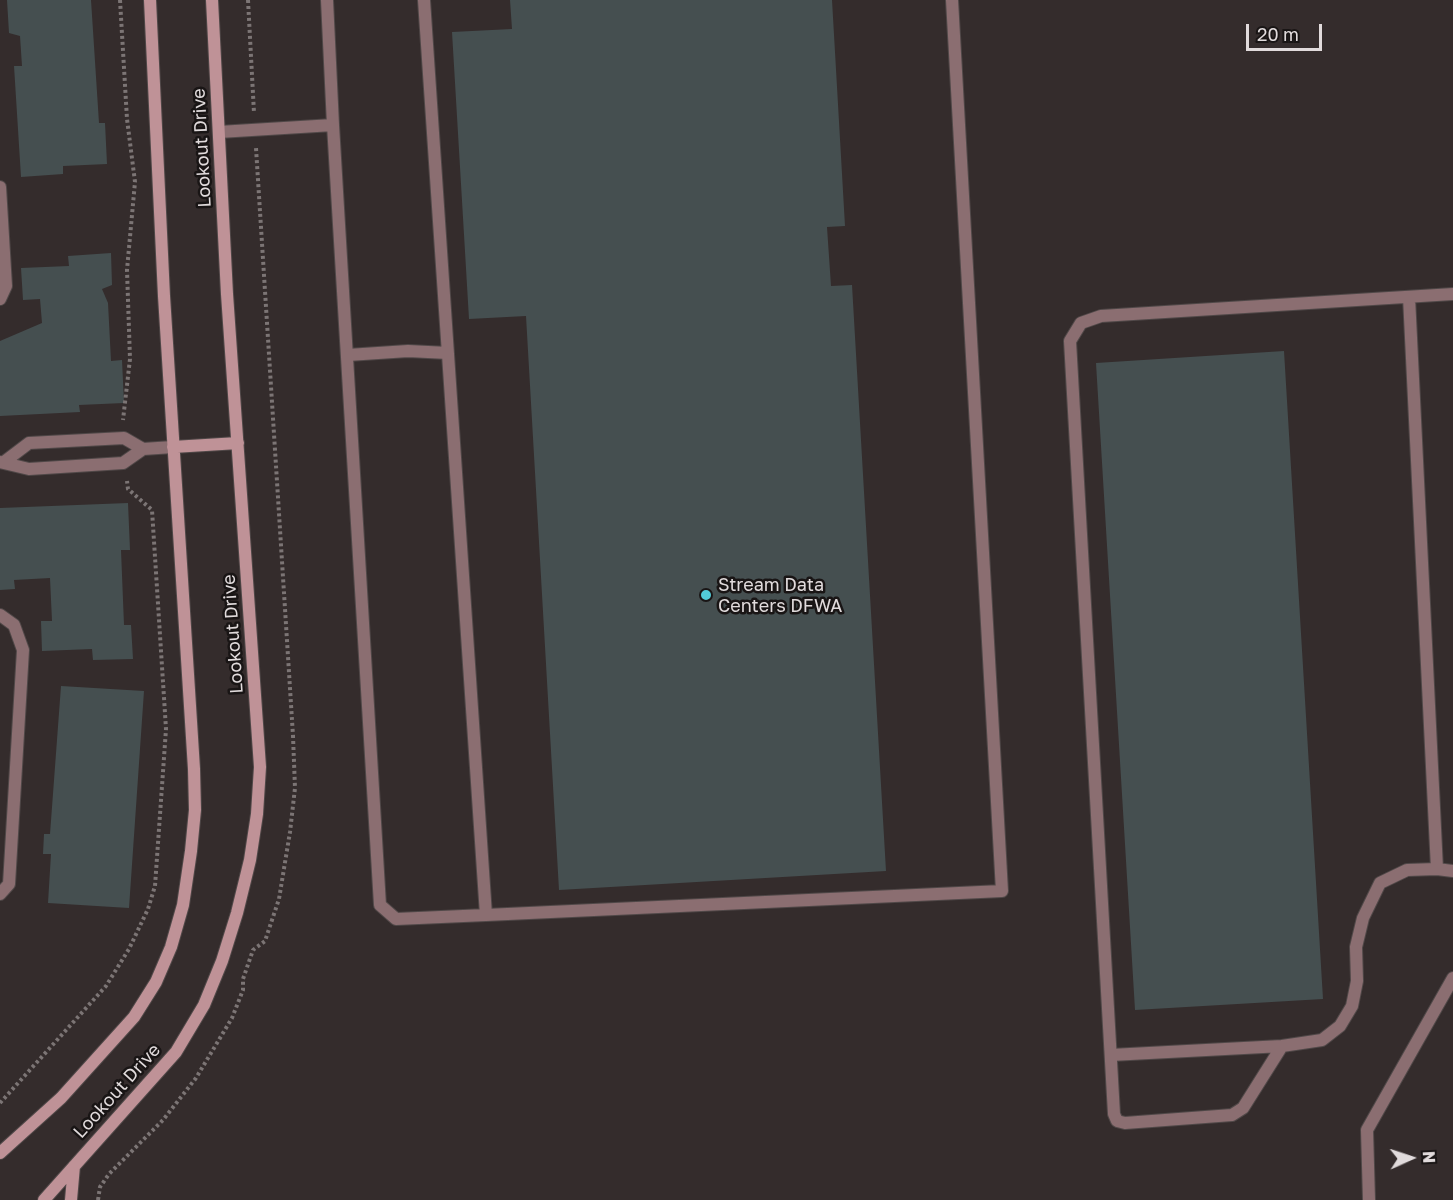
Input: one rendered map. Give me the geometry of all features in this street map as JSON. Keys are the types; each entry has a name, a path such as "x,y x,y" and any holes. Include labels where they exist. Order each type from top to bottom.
{"main road":[{"name":"Lookout Drive","path":"0,1153 61,1098 134,1017 156,982 171,947 183,905 195,810 173,447 150,0"},
{"name":"Lookout Drive","path":"44,1200 176,1052 204,1005 222,961 250,860 257,814 260,767 212,0"},
{"path":"173,447 238,443"},
{"path":"71,1200 74,1166"}],"street":[{"path":"327,0 380,905 396,919 1002,891 952,0"},
{"path":"424,0 486,915"},
{"path":"219,132 333,125"},
{"path":"0,187 6,286 0,299"},
{"path":"1282,1046 1243,1108 1232,1115 1125,1124 1117,1121 1114,1114 1070,341 1081,323 1101,316 1453,294"},
{"path":"1409,297 1437,869"},
{"path":"348,355 408,351 448,353"},
{"path":"2,462 29,443 124,438 143,449"},
{"path":"2,462 29,469 123,463 143,449 173,447"},
{"path":"0,615 14,625 23,650 9,884 0,894"},
{"path":"1111,1055 1282,1046 1322,1040 1340,1026 1352,1006 1357,981 1356,947 1363,918 1380,883 1407,870 1453,871"},
{"path":"1370,1200 1367,1130 1453,978"}],"path":[{"path":"120,0 127,118 135,182 134,222 127,270 130,359 123,426"},
{"path":"248,0 254,109"},
{"path":"257,160 293,736 295,788 290,832"},
{"path":"0,1103 106,986 134,939 155,886 166,729 152,510 128,489 127,482"}],"building":[{"path":"7,0 91,0 99,123 105,123 107,164 63,166 63,174 21,177 14,66 22,66 20,36 9,33"},
{"name":"Stream Data Centers DFWA","path":"510,0 832,0 845,226 827,227 831,286 852,285 886,871 559,890 526,316 469,319 452,32 512,29"},
{"path":"111,253 112,285 102,289 108,303 111,361 122,360 124,403 79,405 80,412 0,416 0,341 42,323 40,299 23,300 21,268 69,266 68,256"},
{"path":"1284,351 1323,999 1135,1010 1096,363"},
{"path":"128,503 130,550 121,550 124,625 131,625 133,659 93,660 92,649 42,651 41,621 52,621 50,578 14,580 15,589 0,590 0,508"},
{"path":"61,686 144,691 129,908 48,903 51,854 43,854 44,834 50,834"}],"place":[{"name":"Stream Data Centers DFWA","path":"706,595"}]}
